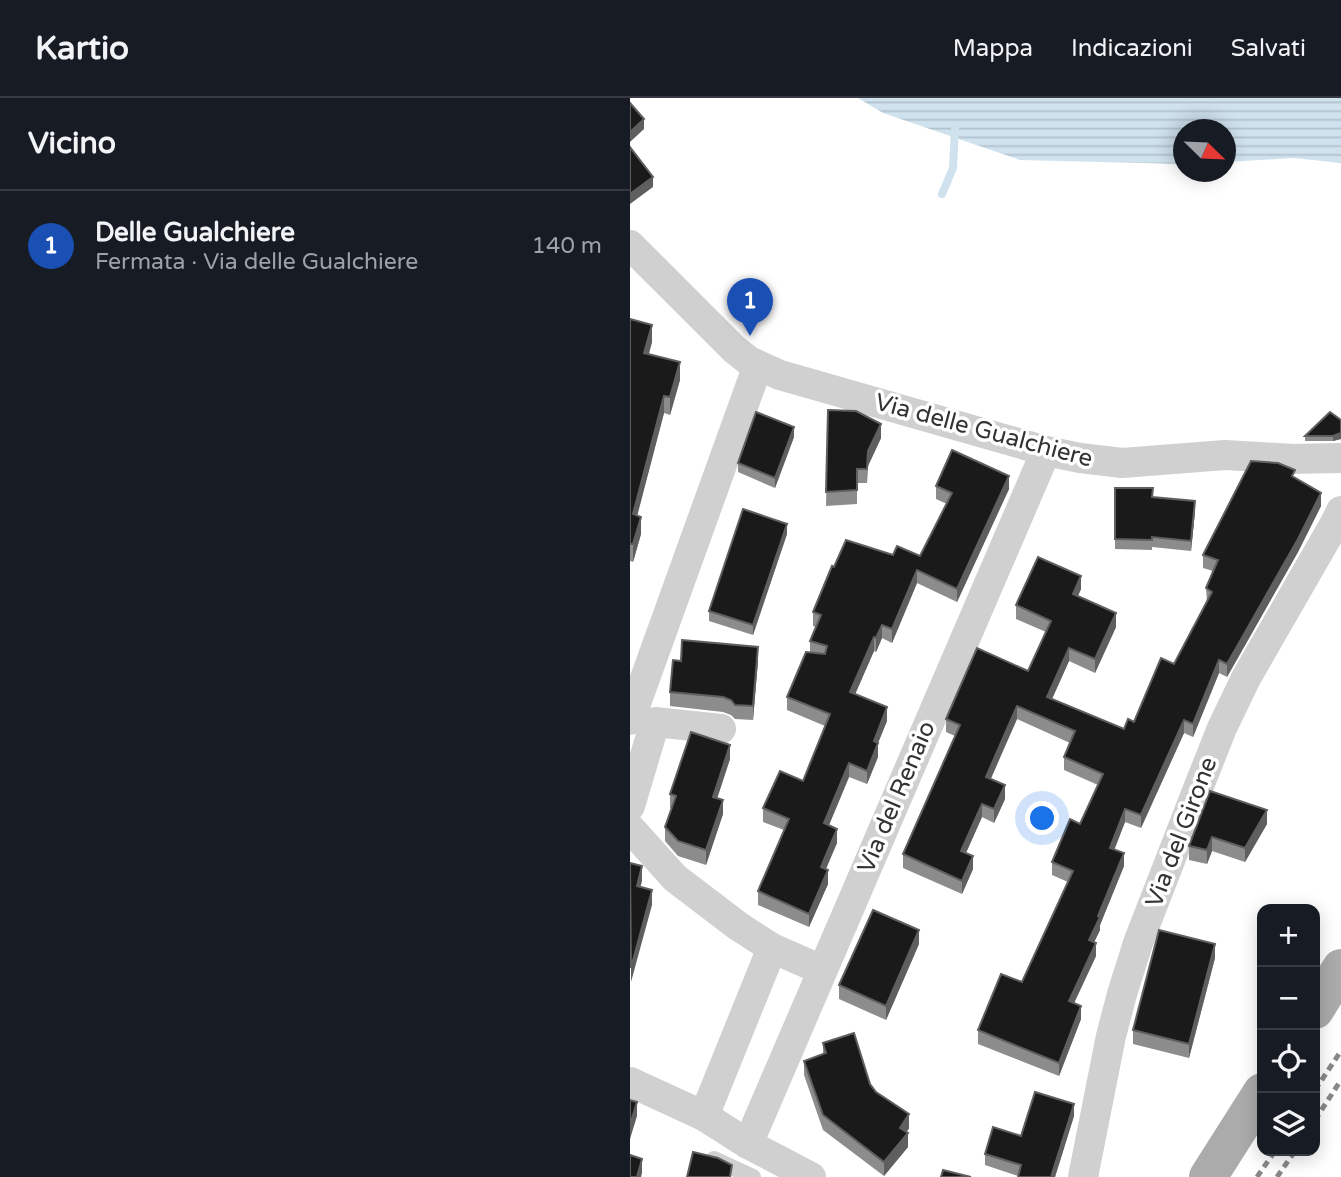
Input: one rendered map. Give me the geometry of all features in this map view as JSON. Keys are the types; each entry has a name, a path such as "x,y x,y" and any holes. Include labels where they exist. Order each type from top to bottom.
{"main road":[{"path":"1320,1002 1341,968"},
{"path":"1208,1177 1261,1093"}],"street":[{"name":"Via delle Gualchiere","path":"630,245 734,349 758,365 780,374 1046,451 1080,458 1122,463 1225,455 1293,459 1341,458"},
{"path":"630,720 641,660 758,365"},
{"name":"Via del Renaio","path":"748,1144 1046,451"},
{"name":"Via del Girone","path":"1083,1177 1122,994 1138,943 1194,798 1222,728 1246,678 1341,511"},
{"path":"630,806 655,722 721,729"},
{"path":"630,828 675,878 738,926 772,948 822,970"},
{"path":"704,1116 772,948"},
{"path":"630,1082 704,1116 748,1144 811,1177"}],"lane":[{"path":"710,1157 754,1177"}],"water":[{"path":"858,98 1341,98 1341,163 1294,158 1236,161 1236,119 1173,119 1173,164 1020,160 883,113"}],"building":[{"path":"630,103 644,119 630,132"},
{"path":"630,147 653,177 630,194"},
{"path":"630,319 652,325 644,353 680,362 670,397 664,396 633,514 641,517 633,544 630,544"},
{"path":"828,410 856,411 881,424 868,451 867,469 857,469 857,490 826,492"},
{"path":"756,412 794,427 775,478 738,463"},
{"path":"1330,412 1341,420 1341,433 1333,436 1305,436"},
{"path":"952,450 1009,476 957,589 917,570 892,629 882,625 876,638 874,637 850,692 887,707 874,741 878,743 867,771 849,763 824,823 837,829 821,867 828,870 809,914 758,891 789,819 763,808 780,771 803,781 830,714 787,697 806,652 825,654 827,646 810,641 821,615 813,612 846,540 893,555 897,546 920,556 952,493 936,486"},
{"path":"1251,461 1278,463 1295,470 1292,476 1321,493 1227,664 1219,660 1193,724 1184,720 1141,815 1125,809 1110,848 1124,853 1089,940 1096,943 1069,1001 1081,1006 1059,1063 978,1030 1001,974 1022,982 1073,871 1052,862 1070,819 1080,824 1103,774 1064,757 1075,731 1017,706 986,777 1005,785 994,809 982,804 961,851 973,856 962,881 903,854 960,725 946,719 977,648 1028,671 1051,621 1016,605 1038,557 1081,576 1073,594 1116,613 1095,659 1069,648 1047,697 1124,729 1128,719 1134,722 1161,658 1174,664 1212,592 1206,588 1218,560 1203,555"},
{"path":"1115,488 1153,488 1152,497 1195,501 1191,541 1152,537 1152,540 1115,539"},
{"path":"743,509 787,524 753,625 709,611"},
{"path":"682,640 758,647 753,706 735,705 723,697 670,692 673,660 681,661"},
{"path":"691,732 730,745 713,797 723,800 706,850 678,841 665,827 676,796 670,794"},
{"path":"1210,791 1267,810 1245,848 1212,837 1207,850 1189,846"},
{"path":"630,863 642,866 637,886 652,890 631,968"},
{"path":"873,910 919,930 886,1006 839,985"},
{"path":"1159,930 1215,944 1189,1044 1133,1030"},
{"path":"854,1033 870,1084 876,1092 909,1114 900,1128 908,1133 884,1162 823,1115 804,1061 826,1053 823,1043"},
{"path":"1035,1092 1074,1104 1051,1177 1018,1177 1021,1165 985,1154 993,1127 1021,1136"},
{"path":"630,1100 637,1102 630,1125"},
{"path":"693,1152 718,1158 732,1165 730,1177 687,1177"},
{"path":"630,1155 642,1159 637,1177 630,1177"},
{"path":"943,1170 971,1177 941,1177"}],"waterway":[{"path":"942,194 953,168 955,129"}],"railway":[{"path":"1320,1082 1341,1051"},
{"path":"1320,1112 1341,1080"},
{"path":"1257,1177 1272,1156"},
{"path":"1277,1177 1292,1156"}],"place":[{"name":"Delle Gualchiere","path":"750,336"}]}
